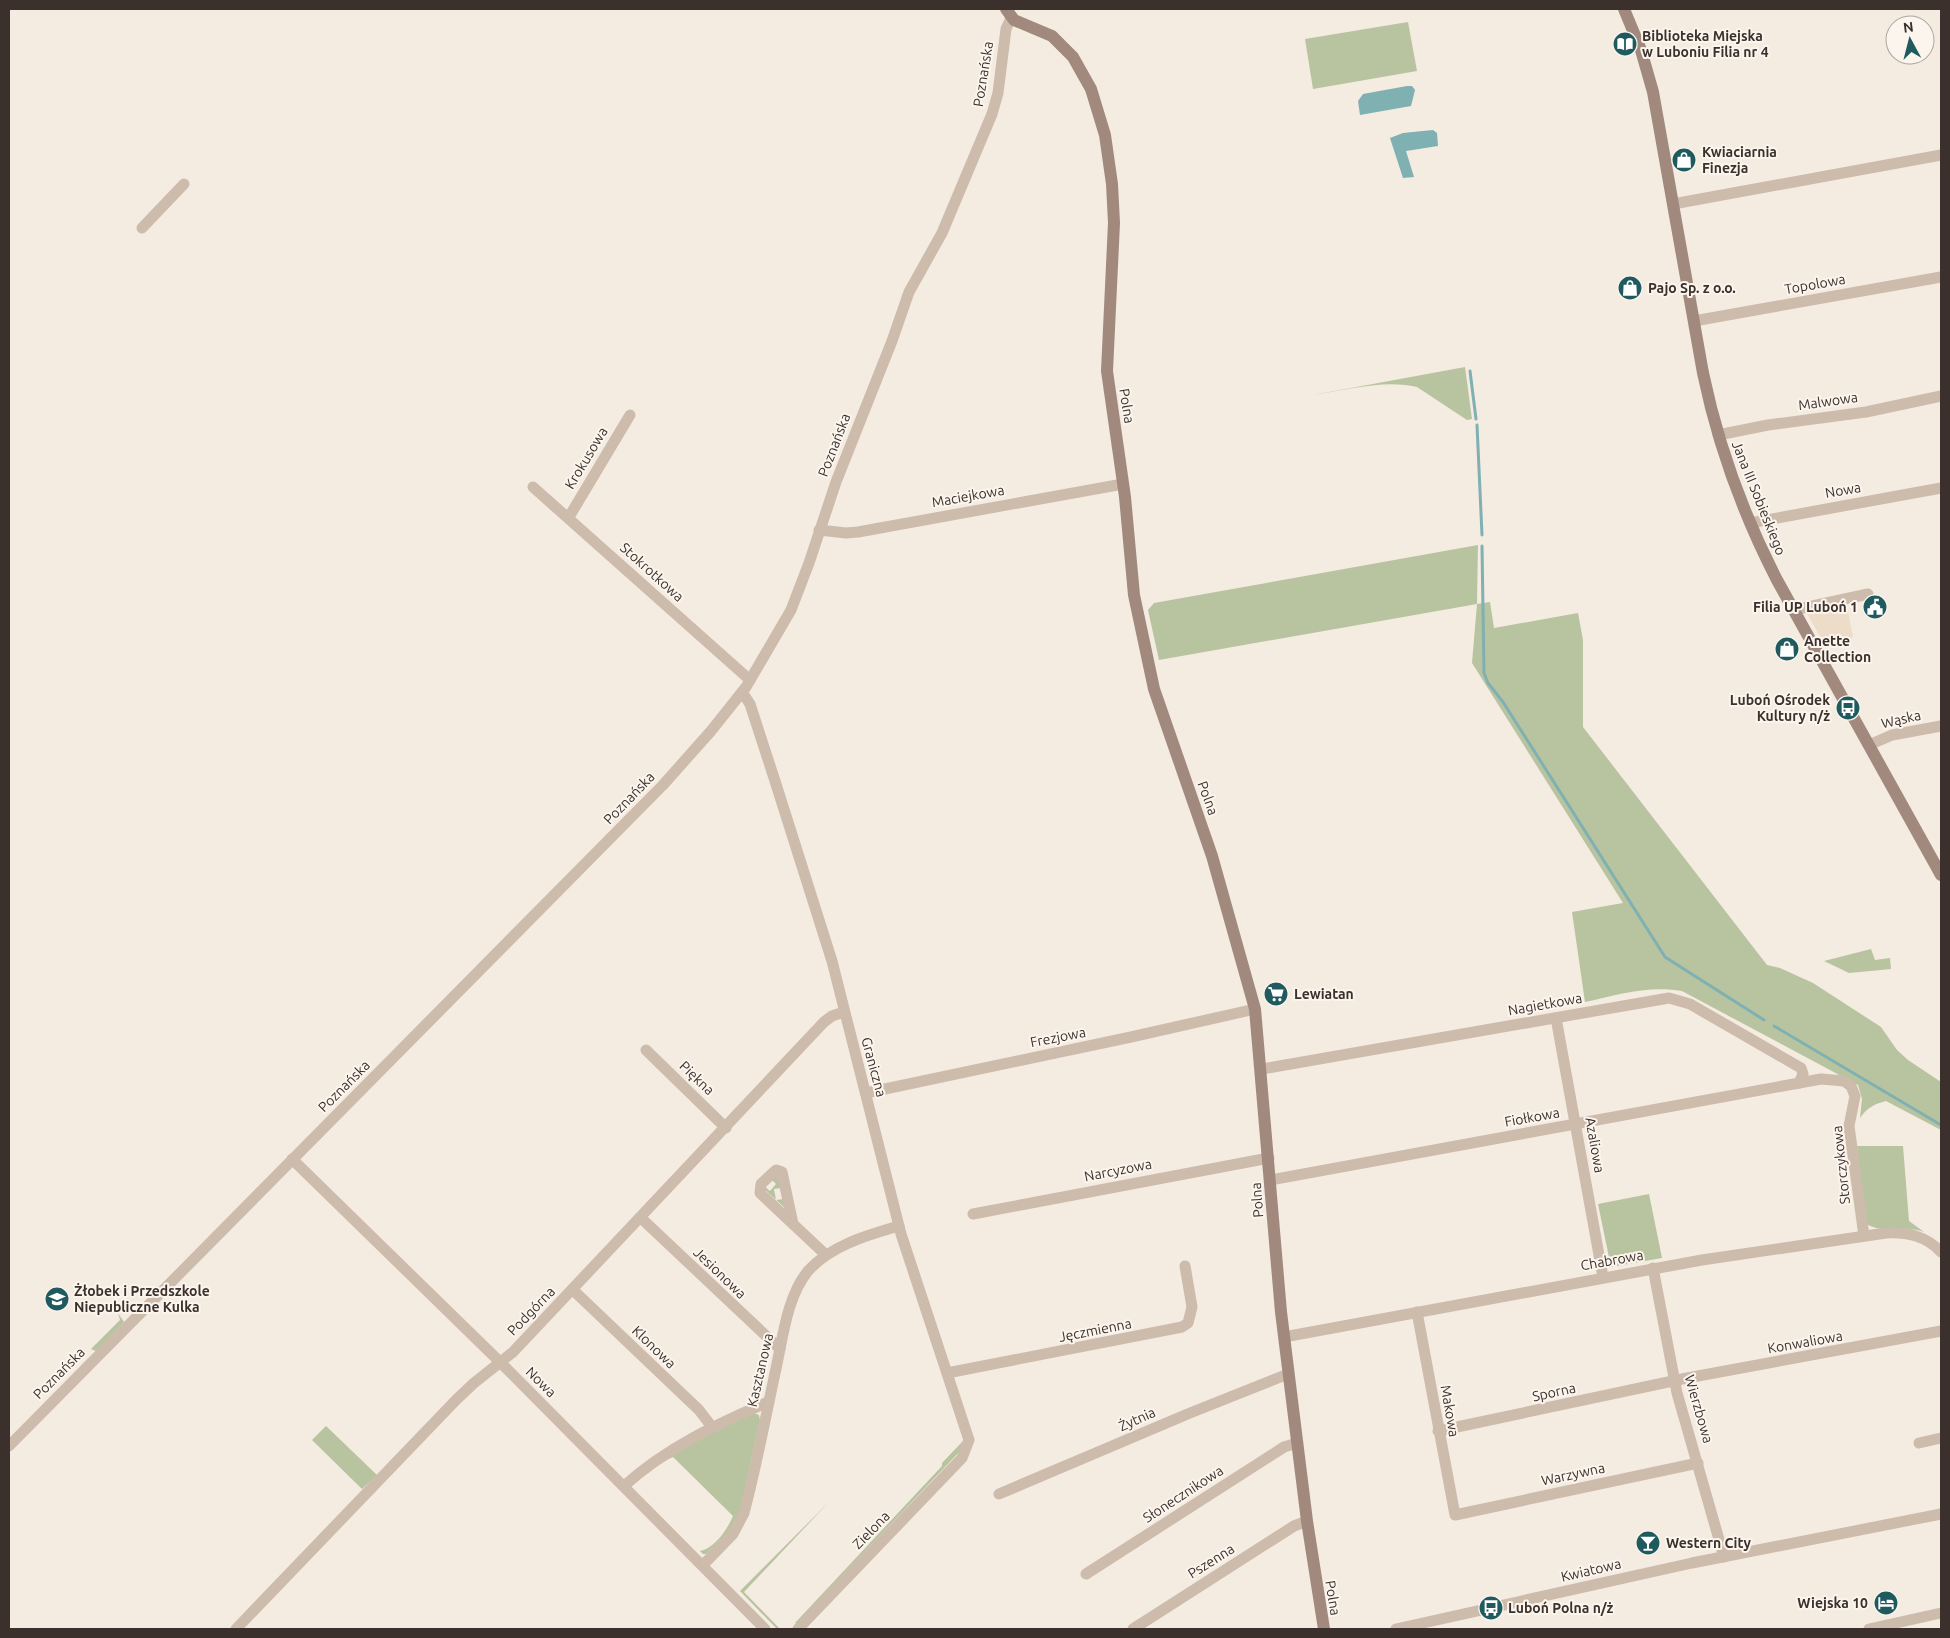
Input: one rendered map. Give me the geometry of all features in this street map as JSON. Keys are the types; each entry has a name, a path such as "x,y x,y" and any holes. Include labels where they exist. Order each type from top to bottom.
{"street":[{"name":"Jana III Sobieskiego","path":"1624,9 1641,50 1653,92 1707,394 1718,435 1750,523 1794,610 1941,875"},
{"name":"Polna","path":"1008,13 1052,36 1068,51 1091,89 1103,128 1112,184 1114,223 1107,371 1123,484 1134,595 1148,666 1167,731 1212,856 1255,1009 1288,1374 1307,1521 1324,1629"},
{"name":"Poznańska","path":"9,1446 663,785 705,739 742,692 790,610 912,286 942,233 987,129 997,100 1008,13"},
{"path":"1673,204 1941,155"},
{"path":"142,228 184,184"},
{"name":"Topolowa","path":"1694,321 1941,277"},
{"name":"Malwowa","path":"1718,435 1768,425 1866,412 1941,396"},
{"name":"Krokusowa","path":"568,517 630,415"},
{"name":"Maciejkowa","path":"819,530 846,533 858,532 1123,484"},
{"name":"Stokrotkowa","path":"533,487 750,680"},
{"name":"Nowa","path":"1750,523 1941,488"},
{"path":"1794,610 1868,594"},
{"name":"Graniczna","path":"742,692 750,704 832,962 899,1226 969,1434 966,1452"},
{"name":"Wąska","path":"1869,745 1892,735 1941,726"},
{"name":"Nagietkowa","path":"1262,1070 1655,999 1678,999 1801,1068 1803,1074 1799,1083"},
{"name":"Frezjowa","path":"866,1092 1131,1037 1255,1009"},
{"name":"Podgórna","path":"236,1629 456,1400 474,1383 501,1363 573,1290 824,1022 832,1016 844,1012"},
{"name":"Azaliowa","path":"1556,1018 1604,1277"},
{"name":"Piękna","path":"646,1050 726,1128"},
{"name":"Storczykowa","path":"1799,1083 1833,1079 1844,1081 1851,1086 1855,1096 1849,1126 1864,1236"},
{"name":"Fiołkowa","path":"1270,1180 1799,1083"},
{"name":"Nowa","path":"292,1158 501,1363 765,1629"},
{"name":"Narcyzowa","path":"972,1214 1269,1158"},
{"name":"Jesionowa","path":"641,1218 780,1349"},
{"path":"793,1224 826,1255"},
{"name":"Kasztanowa","path":"703,1565 727,1541 741,1520 780,1349 798,1287 807,1272 826,1255 843,1246 899,1226"},
{"name":"Chabrowa","path":"1284,1336 1653,1268 1864,1236 1900,1232 1912,1234 1929,1242 1941,1252"},
{"name":"Jęczmienna","path":"947,1373 1174,1331 1188,1323 1192,1307 1185,1266"},
{"name":"Wierzbowa","path":"1653,1268 1675,1381 1724,1557"},
{"name":"Klonowa","path":"573,1290 699,1410 712,1427"},
{"name":"Makowa","path":"1417,1312 1455,1514"},
{"name":"Konwaliowa","path":"1675,1381 1941,1331"},
{"name":"Żytnia","path":"999,1494 1288,1374"},
{"name":"Sporna","path":"1438,1431 1675,1381"},
{"path":"624,1486 650,1462 712,1427 768,1402"},
{"path":"1919,1443 1941,1438"},
{"name":"Słonecznikowa","path":"1086,1574 1284,1447 1297,1443"},
{"name":"Zielona","path":"798,1629 966,1452"},
{"name":"Warzywna","path":"1455,1514 1698,1463"},
{"name":"Kwiatowa","path":"1396,1629 1431,1626 1724,1557 1941,1514"},
{"name":"Pszenna","path":"1133,1629 1294,1526 1307,1521"},
{"path":"1869,1629 1941,1613"}],"green space":[{"path":"1408,22 1417,71 1313,89 1305,39"},
{"path":"1465,367 1472,419 1467,420 1417,387 1405,385 1365,386 1313,395"},
{"path":"1478,545 1477,604 1159,660 1148,610 1154,603"},
{"path":"1490,602 1494,628 1578,613 1583,640 1583,727 1767,965 1780,968 1813,983 1881,1027 1897,1050 1908,1060 1941,1082 1941,1130 1886,1101 1871,1107 1860,1118 1862,1099 1858,1085 1682,991 1670,989 1645,990 1585,1002 1572,912 1623,903 1472,663 1477,604"},
{"path":"1871,949 1875,960 1890,958 1891,969 1849,973 1824,961"},
{"path":"1857,1146 1903,1146 1909,1221 1924,1232 1908,1229 1879,1228 1867,1224"},
{"path":"777,1176 781,1188 774,1189 776,1200 763,1188 764,1186 770,1191 776,1184 771,1179"},
{"path":"1649,1194 1662,1258 1611,1267 1598,1204"},
{"path":"784,1199 784,1207 776,1200"},
{"path":"118,1313 124,1322 96,1351 91,1349 120,1320"},
{"path":"754,1413 759,1415 760,1420 740,1511 730,1530 706,1554 703,1554 700,1551 711,1546 720,1538 733,1516 673,1457 658,1464 709,1434"},
{"path":"326,1426 377,1475 362,1489 312,1440"},
{"path":"963,1441 963,1448 795,1623 942,1466 942,1463"},
{"path":"828,1503 744,1592 779,1628 783,1629 777,1629 740,1591"}],"shaded area":[{"path":"1846,602 1853,637 1824,643 1806,612"}],"water":[{"path":"1412,86 1415,90 1411,106 1360,115 1358,101 1363,94"},
{"path":"1433,130 1437,133 1438,146 1406,151 1414,177 1403,178 1390,138 1403,133"}],"waterway":[{"path":"1470,371 1476,419"},
{"path":"1477,425 1482,535"},
{"path":"1482,546 1484,673 1488,683 1503,702 1665,957 1764,1020"},
{"path":"1774,1026 1941,1125"}],"place":[{"name":"Biblioteka Miejska w Luboniu Filia nr 4","path":"1625,44"},
{"name":"Kwiaciarnia Finezja","path":"1684,160"},
{"name":"Pajo Sp. z o.o.","path":"1630,288"},
{"name":"Filia UP Luboń 1","path":"1875,607"},
{"name":"Anette Collection","path":"1787,649"},
{"name":"Luboń Ośrodek Kultury n/ż","path":"1848,708"},
{"name":"Lewiatan","path":"1276,994"},
{"name":"Żłobek i Przedszkole Niepubliczne Kulka","path":"57,1299"},
{"name":"Western City","path":"1648,1543"},
{"name":"Wiejska 10","path":"1886,1603"},
{"name":"Luboń Polna n/ż","path":"1491,1608"}]}
